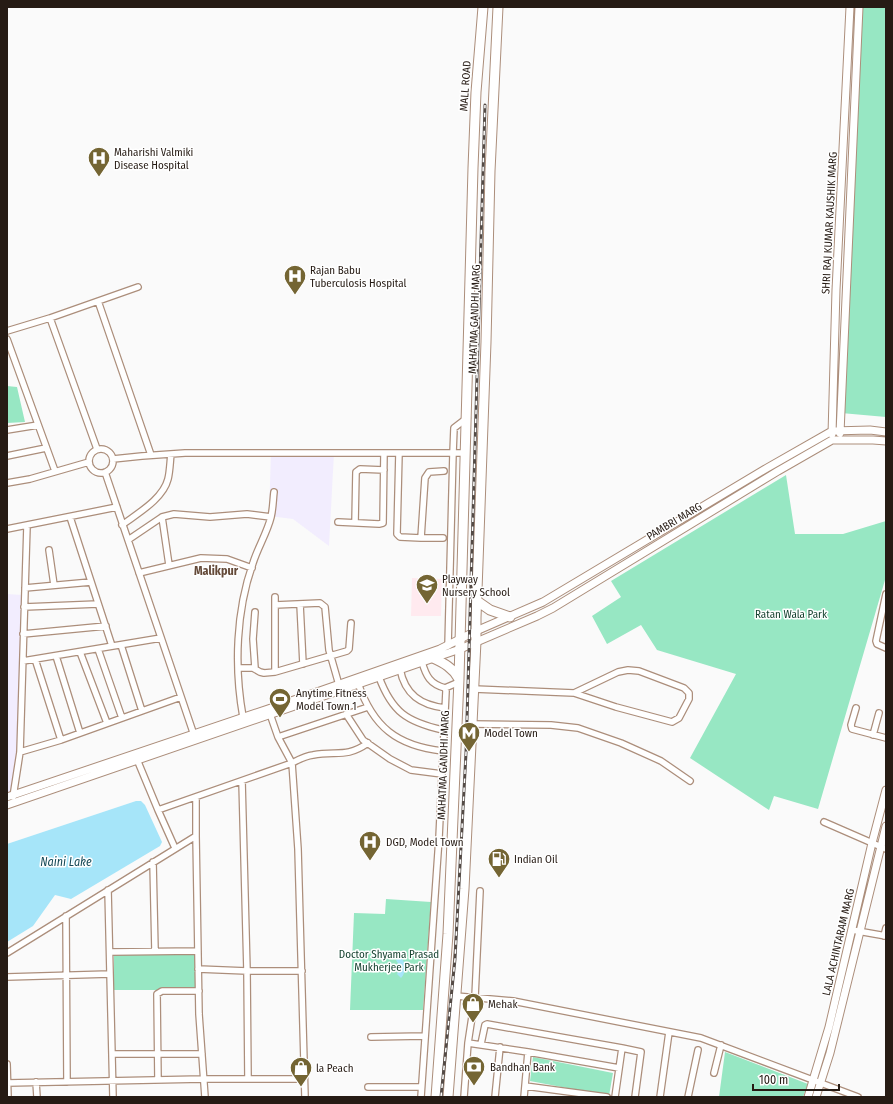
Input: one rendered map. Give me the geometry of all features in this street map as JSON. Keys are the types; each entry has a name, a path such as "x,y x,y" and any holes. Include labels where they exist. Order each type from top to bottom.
{"main road":[{"name":"MALL ROAD","path":"473,168 476,92 482,7"},
{"name":"MAHATMA GANDHI MARG","path":"476,641 490,171 498,7"},
{"path":"480,40 496,41"},
{"name":"MAHATMA GANDHI MARG","path":"436,1097 448,934 459,680 473,168"},
{"path":"477,601 490,610 510,617"},
{"path":"448,1097 464,889 476,641"},
{"path":"433,658 445,663 456,674 459,680"}],"street":[{"name":"SHRI RAJ KUMAR KAUSHIK MARG","path":"832,440 850,7"},
{"name":"SHRI RAJ KUMAR KAUSHIK MARG","path":"840,439 859,7"},
{"path":"849,20 858,21"},
{"path":"840,221 850,221"},
{"path":"7,331 50,318 138,286"},
{"path":"98,301 151,455"},
{"path":"50,318 97,449"},
{"path":"7,339 54,471"},
{"path":"448,646 454,428 467,418"},
{"path":"7,430 38,426"},
{"name":"PAMBRI MARG","path":"460,644 476,631 543,602 832,431 870,430 886,432"},
{"name":"PAMBRI MARG","path":"460,644 476,641 553,608 675,533 832,440 886,441"},
{"path":"7,456 46,448"},
{"path":"97,449 108,450 112,454 113,465 105,472 100,473 95,471 89,462 93,452 97,449"},
{"path":"338,522 383,523 384,453"},
{"path":"399,453 397,534 400,537 443,538"},
{"path":"113,459 171,454 466,453"},
{"path":"122,525 144,509 162,490 168,480 171,454"},
{"path":"7,483 30,479 89,462"},
{"path":"355,523 356,472 360,469 384,470"},
{"path":"421,538 425,478 429,472 444,471"},
{"path":"105,472 194,737"},
{"path":"243,717 240,700 238,645 240,621 252,568 271,517 274,492"},
{"path":"7,529 117,507"},
{"path":"128,540 162,517 174,514 210,517 247,514 271,517"},
{"path":"70,517 112,646"},
{"path":"162,517 169,565"},
{"path":"27,526 20,752 10,796 10,804 137,760 243,717 420,657 448,646 460,644"},
{"path":"671,526 675,533"},
{"path":"49,550 54,585"},
{"path":"139,573 201,558 227,559 252,568"},
{"path":"25,588 91,582"},
{"path":"886,594 876,641 877,644 886,648"},
{"path":"275,597 276,672"},
{"path":"275,605 320,603 325,606 330,656 339,685"},
{"path":"24,607 98,604"},
{"path":"300,604 303,664"},
{"path":"255,612 253,639 255,668"},
{"path":"239,668 255,668 260,672 276,672 345,652 349,649 351,622"},
{"path":"23,634 106,626"},
{"path":"23,661 161,638"},
{"path":"10,796 134,753 270,714 433,658 460,644"},
{"path":"121,645 142,711"},
{"path":"98,649 122,718"},
{"path":"80,652 106,723"},
{"path":"56,656 80,733"},
{"path":"35,659 61,740"},
{"path":"422,662 430,681 438,686 445,688 459,680"},
{"path":"400,669 405,685 416,699 433,706 445,708"},
{"path":"474,689 574,693 616,707 672,722 679,718 689,699 689,693 684,688 638,671 628,670 618,672 574,693"},
{"path":"378,676 384,691 394,706 406,716 422,726 443,730"},
{"path":"358,683 368,706 377,720 387,731 412,745 442,751"},
{"path":"421,1097 424,1036 439,838 445,688"},
{"path":"20,752 61,740 181,697"},
{"path":"278,737 368,706"},
{"path":"856,708 851,725 852,729 886,738"},
{"path":"873,735 879,712"},
{"path":"270,714 278,737 292,763 298,849 305,1097"},
{"path":"346,714 360,735 368,744 381,754 411,770 442,774"},
{"path":"472,724 551,725 578,728 621,743 661,761 690,781"},
{"path":"158,810 313,755 346,754 368,744"},
{"path":"134,753 175,848"},
{"path":"242,781 248,1079"},
{"name":"LALA ACHINTARAM MARG","path":"816,1097 821,1083 832,1028 856,931 872,843 886,790"},
{"path":"196,797 198,969 205,1097"},
{"path":"824,822 883,848"},
{"name":"LALA ACHINTARAM MARG","path":"856,931 883,848 886,826"},
{"path":"7,953 196,836"},
{"path":"153,862 155,952"},
{"path":"108,890 113,1097"},
{"path":"464,1097 468,1043 475,997 480,891"},
{"path":"66,916 66,1082"},
{"path":"856,931 885,936 886,928"},
{"path":"110,952 198,951"},
{"path":"198,969 302,971"},
{"path":"7,977 110,974"},
{"path":"158,1080 157,994 162,991 199,991"},
{"path":"456,996 513,1000 701,1038 858,1097"},
{"path":"481,1044 484,1028 487,1024 641,1052 636,1097"},
{"name":"LALA ACHINTARAM MARG","path":"808,1097 832,1028"},
{"path":"660,1097 669,1032"},
{"path":"371,1037 424,1036"},
{"path":"468,1043 500,1047 619,1068"},
{"path":"714,1073 721,1045"},
{"path":"495,1097 500,1047"},
{"path":"615,1097 622,1048"},
{"path":"688,1097 698,1050"},
{"path":"524,1097 528,1052"},
{"path":"112,1054 202,1054"},
{"path":"7,1064 8,1097"},
{"path":"7,1083 203,1079 304,1079"},
{"path":"36,1082 37,1097"},
{"path":"525,1086 607,1097"},
{"path":"368,1087 421,1087"}],"shaded area":[{"path":"271,452 334,453 329,546 293,519 269,516"},
{"name":"Playway Nursery School","path":"412,578 442,579 441,616 411,616"},
{"path":"7,594 22,595 16,790 7,793"}],"green space":[{"path":"860,7 886,7 886,417 841,413"},
{"path":"7,386 17,387 25,422 7,423"},
{"name":"Ratan Wala Park","path":"786,475 795,534 843,534 886,521 885,580 818,809 774,796 769,810 690,758 736,674 657,650 641,625 607,644 592,616 621,597 611,581"},
{"name":"Doctor Shyama Prasad Mukherjee Park","path":"386,899 431,902 423,1010 350,1010 354,913 385,914"},
{"path":"196,953 196,990 114,990 114,954"},
{"path":"725,1052 808,1084 803,1097 719,1097"},
{"path":"533,1057 613,1073 609,1096 530,1081"}],"water":[{"name":"Naini Lake","path":"136,801 141,801 145,805 162,842 160,846 71,899 55,895 33,926 7,942 7,844"},
{"path":"400,956 404,961 405,967 401,978 397,974 400,967 396,960"}],"railway":[{"path":"441,1097 455,959 466,753 485,105"}],"place":[{"name":"Maharishi Valmiki Disease Hospital","path":"99,178"},
{"name":"Rajan Babu Tuberculosis Hospital","path":"295,296"},
{"name":"Playway Nursery School","path":"427,604"},
{"name":"Anytime Fitness Model Town 1","path":"280,718"},
{"name":"Model Town","path":"469,752"},
{"name":"DGD, Model Town","path":"370,862"},
{"name":"Indian Oil","path":"499,878"},
{"name":"Mehak","path":"473,1024"},
{"name":"Bandhan Bank","path":"474,1086"},
{"name":"la Peach","path":"301,1088"}],"district":[{"name":"Malikpur","path":"216,571"}]}
